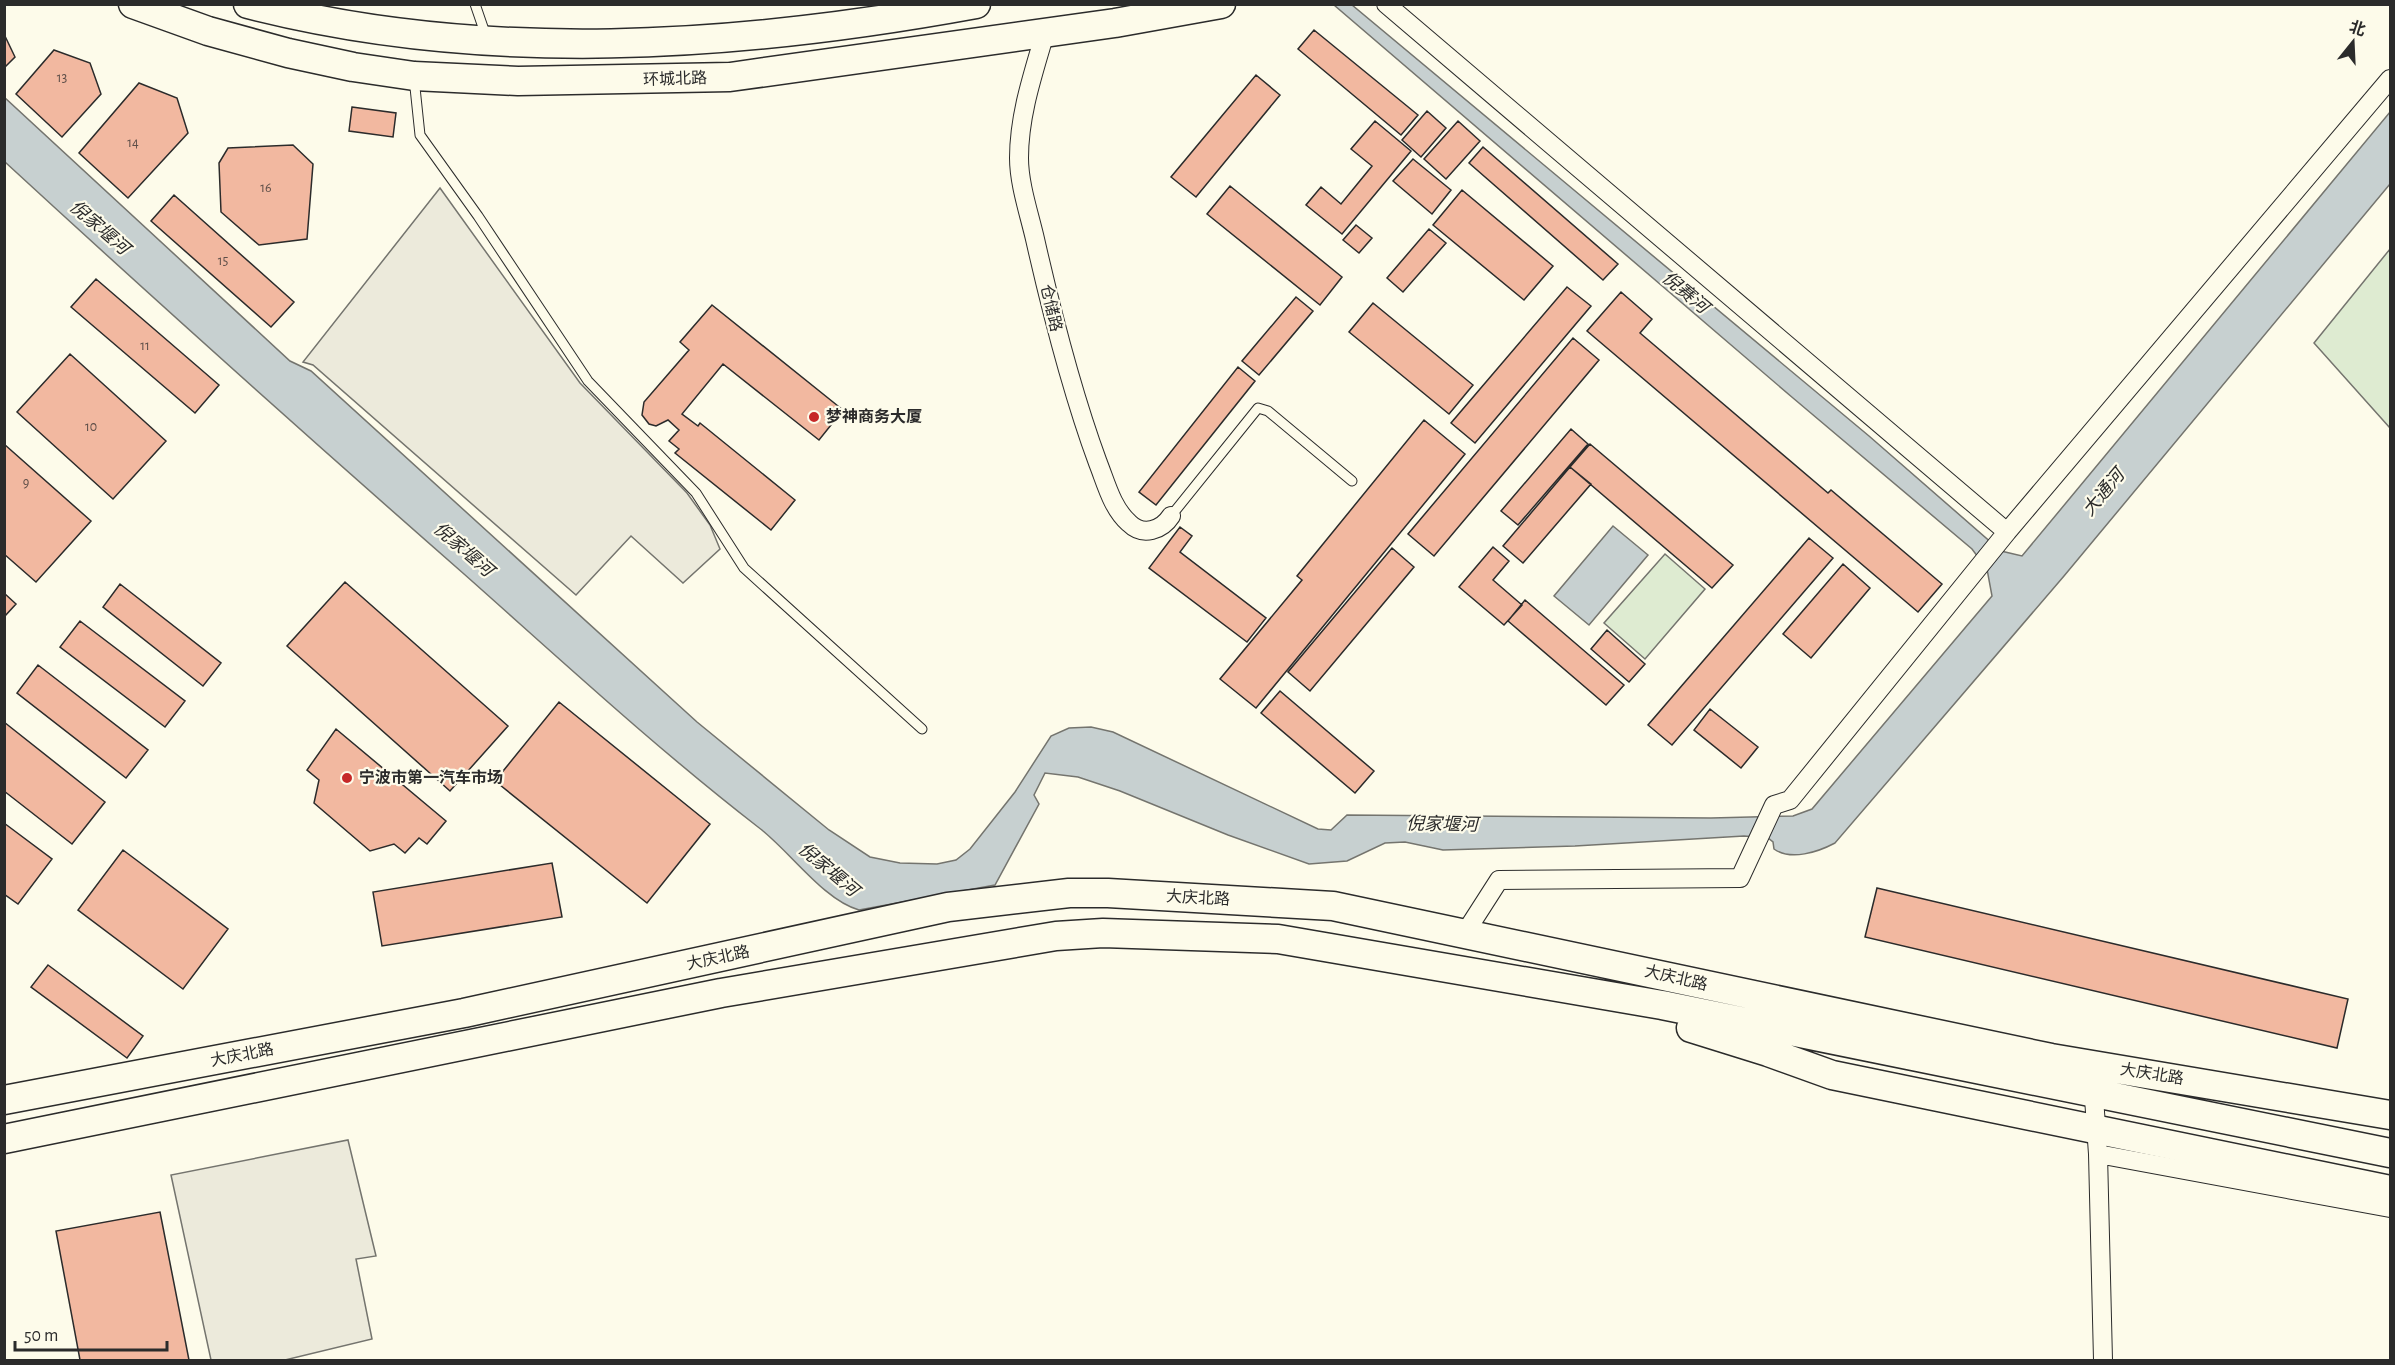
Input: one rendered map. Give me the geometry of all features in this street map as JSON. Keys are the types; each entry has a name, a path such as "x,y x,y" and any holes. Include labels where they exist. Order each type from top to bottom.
{"main road":[{"name":"环城北路","path":"133,4 208,31 288,53 414,76 518,81 730,77 1045,33 1117,14 1221,4"},
{"path":"248,4 297,10 426,38 642,43 727,40 976,4"},
{"name":"大庆北路","path":"4,1100 464,1013 948,907 1069,893 1333,906 1887,1024 2091,1064 2391,1115"},
{"name":"大庆北路","path":"4,1139 721,993 1056,936 1103,933 1278,939 1662,1005 2391,1153"},
{"name":"大庆北路","path":"1662,1005 1675,1021 1696,1030 1758,1048 1832,1075 2097,1142 2391,1190"}],"street":[{"path":"1386,4 2007,533"},
{"name":"仓储路","path":"1045,33 1023,112 1019,159 1057,336 1091,443 1113,502 1129,525 1142,530 1156,530 1165,525 1171,516"},
{"path":"1465,933 1499,880 1740,878 1774,805 1790,800 2007,533 2391,79"},
{"path":"2091,1064 2097,1142 2103,1360"},
{"path":"2097,1142 2391,1208"}],"lane":[{"path":"475,4 488,41"},
{"path":"414,76 420,135 478,216 588,381 696,493 744,568 922,729"},
{"path":"1171,516 1258,408 1268,411 1352,481"}],"green space":[{"path":"2390,249 2390,428 2314,343"},
{"path":"1665,554 1705,589 1645,659 1604,623"}],"shaded area":[{"path":"440,188 580,383 687,493 710,525 720,549 683,583 631,536 576,595 313,365 303,362"},
{"path":"348,1140 376,1256 356,1259 372,1339 285,1360 211,1360 171,1175"}],"water":[{"path":"1334,5 1352,5 1869,436 2001,551 2022,556 2390,112 2390,184 2064,576 1835,843 1813,852 1796,855 1781,853 1774,849 1773,842 1768,838 1744,836 1575,846 1443,850 1405,842 1385,843 1347,861 1309,864 1228,835 1120,791 1078,777 1045,773 1034,795 1039,804 995,885 859,910 832,896 770,837 609,703 233,369 5,162 4,97 290,361 311,371 697,722 829,830 870,857 900,863 937,864 956,860 970,849 1015,792 1051,736 1069,728 1091,727 1113,732 1318,829 1331,830 1347,815 1711,818 1793,816 1812,809 1992,596 1987,569 1972,549"},
{"path":"1613,526 1648,555 1589,625 1554,596"}],"building":[{"path":"1314,30 1418,115 1401,135 1298,49"},
{"path":"4,34 15,57 4,68"},
{"path":"54,50 90,63 101,94 62,137 16,94"},
{"path":"1256,75 1280,95 1196,197 1171,177"},
{"path":"139,83 177,98 188,133 128,198 79,153"},
{"path":"352,107 396,113 393,137 349,131"},
{"path":"1427,111 1446,128 1421,157 1402,140"},
{"path":"1375,121 1411,151 1342,234 1306,205 1321,187 1341,204 1372,166 1351,149"},
{"path":"1458,121 1480,141 1446,179 1424,159"},
{"path":"293,145 313,164 307,239 259,245 221,212 219,163 228,148"},
{"path":"1483,147 1618,264 1603,280 1469,163"},
{"path":"1413,159 1451,190 1432,214 1393,181"},
{"path":"1230,186 1342,277 1320,305 1207,214"},
{"path":"1462,190 1553,266 1524,300 1433,225"},
{"path":"174,195 294,302 271,327 151,221"},
{"path":"1356,225 1372,238 1359,253 1343,240"},
{"path":"1429,229 1446,243 1403,292 1387,278"},
{"path":"96,279 219,385 195,413 71,307"},
{"path":"1567,287 1591,306 1475,443 1451,423"},
{"path":"1621,292 1652,319 1640,333 1828,493 1831,490 1942,584 1918,612 1587,331"},
{"path":"1296,297 1313,311 1259,375 1242,361"},
{"path":"1373,303 1473,385 1449,414 1349,332"},
{"name":"梦神商务大厦","path":"712,305 843,410 819,440 723,364 682,414 698,426 700,423 795,500 771,530 675,453 679,449 669,441 679,430 668,420 656,426 649,424 642,415 644,402 689,350 680,342"},
{"path":"1573,338 1599,360 1434,556 1408,534"},
{"path":"70,354 166,441 113,499 17,412"},
{"path":"1238,367 1255,381 1156,505 1139,492"},
{"path":"1424,420 1465,454 1256,708 1220,679 1302,580 1297,576"},
{"path":"1571,429 1588,444 1518,525 1501,511"},
{"path":"4,444 91,521 36,582 4,554"},
{"path":"1590,444 1733,565 1712,588 1570,467"},
{"path":"1570,467 1591,484 1523,563 1503,546"},
{"path":"1180,527 1192,536 1180,552 1266,618 1247,642 1149,568"},
{"path":"1809,538 1833,558 1672,745 1648,725"},
{"path":"1493,547 1509,561 1493,580 1522,605 1504,625 1459,587"},
{"path":"1392,548 1414,567 1310,691 1288,672"},
{"path":"1843,564 1870,588 1811,658 1783,634"},
{"path":"345,582 508,726 450,791 287,646"},
{"path":"120,584 221,663 203,686 103,607"},
{"path":"4,593 16,604 4,617"},
{"path":"1525,600 1624,685 1606,705 1508,621"},
{"path":"80,621 185,701 165,727 60,647"},
{"path":"1607,630 1645,664 1629,682 1591,649"},
{"path":"38,665 148,750 126,778 17,693"},
{"path":"1280,691 1374,771 1355,793 1261,713"},
{"path":"559,702 710,824 647,903 495,781"},
{"path":"1710,709 1758,747 1741,768 1694,730"},
{"path":"4,722 105,802 72,844 4,791"},
{"path":"336,729 446,821 427,844 419,838 405,853 394,844 370,851 314,803 319,780 307,770"},
{"path":"4,823 52,859 18,904 4,894"},
{"path":"123,850 228,929 183,989 78,910"},
{"path":"552,863 562,917 382,946 373,892"},
{"path":"1877,888 2348,999 2337,1048 1865,937"},
{"path":"48,965 143,1036 127,1058 31,987"},
{"path":"160,1212 189,1360 80,1360 56,1231"}],"place":[{"name":"梦神商务大厦","path":"814,417"},
{"name":"宁波市第一汽车市场","path":"347,778"}],"water label":[{"name":"倪家堰河","path":"99,228"},
{"name":"倪赛河","path":"1685,293"},
{"name":"大通河","path":"2104,493"},
{"name":"倪家堰河","path":"463,550"},
{"name":"倪家堰河","path":"1442,825"},
{"name":"倪家堰河","path":"828,870"}]}
